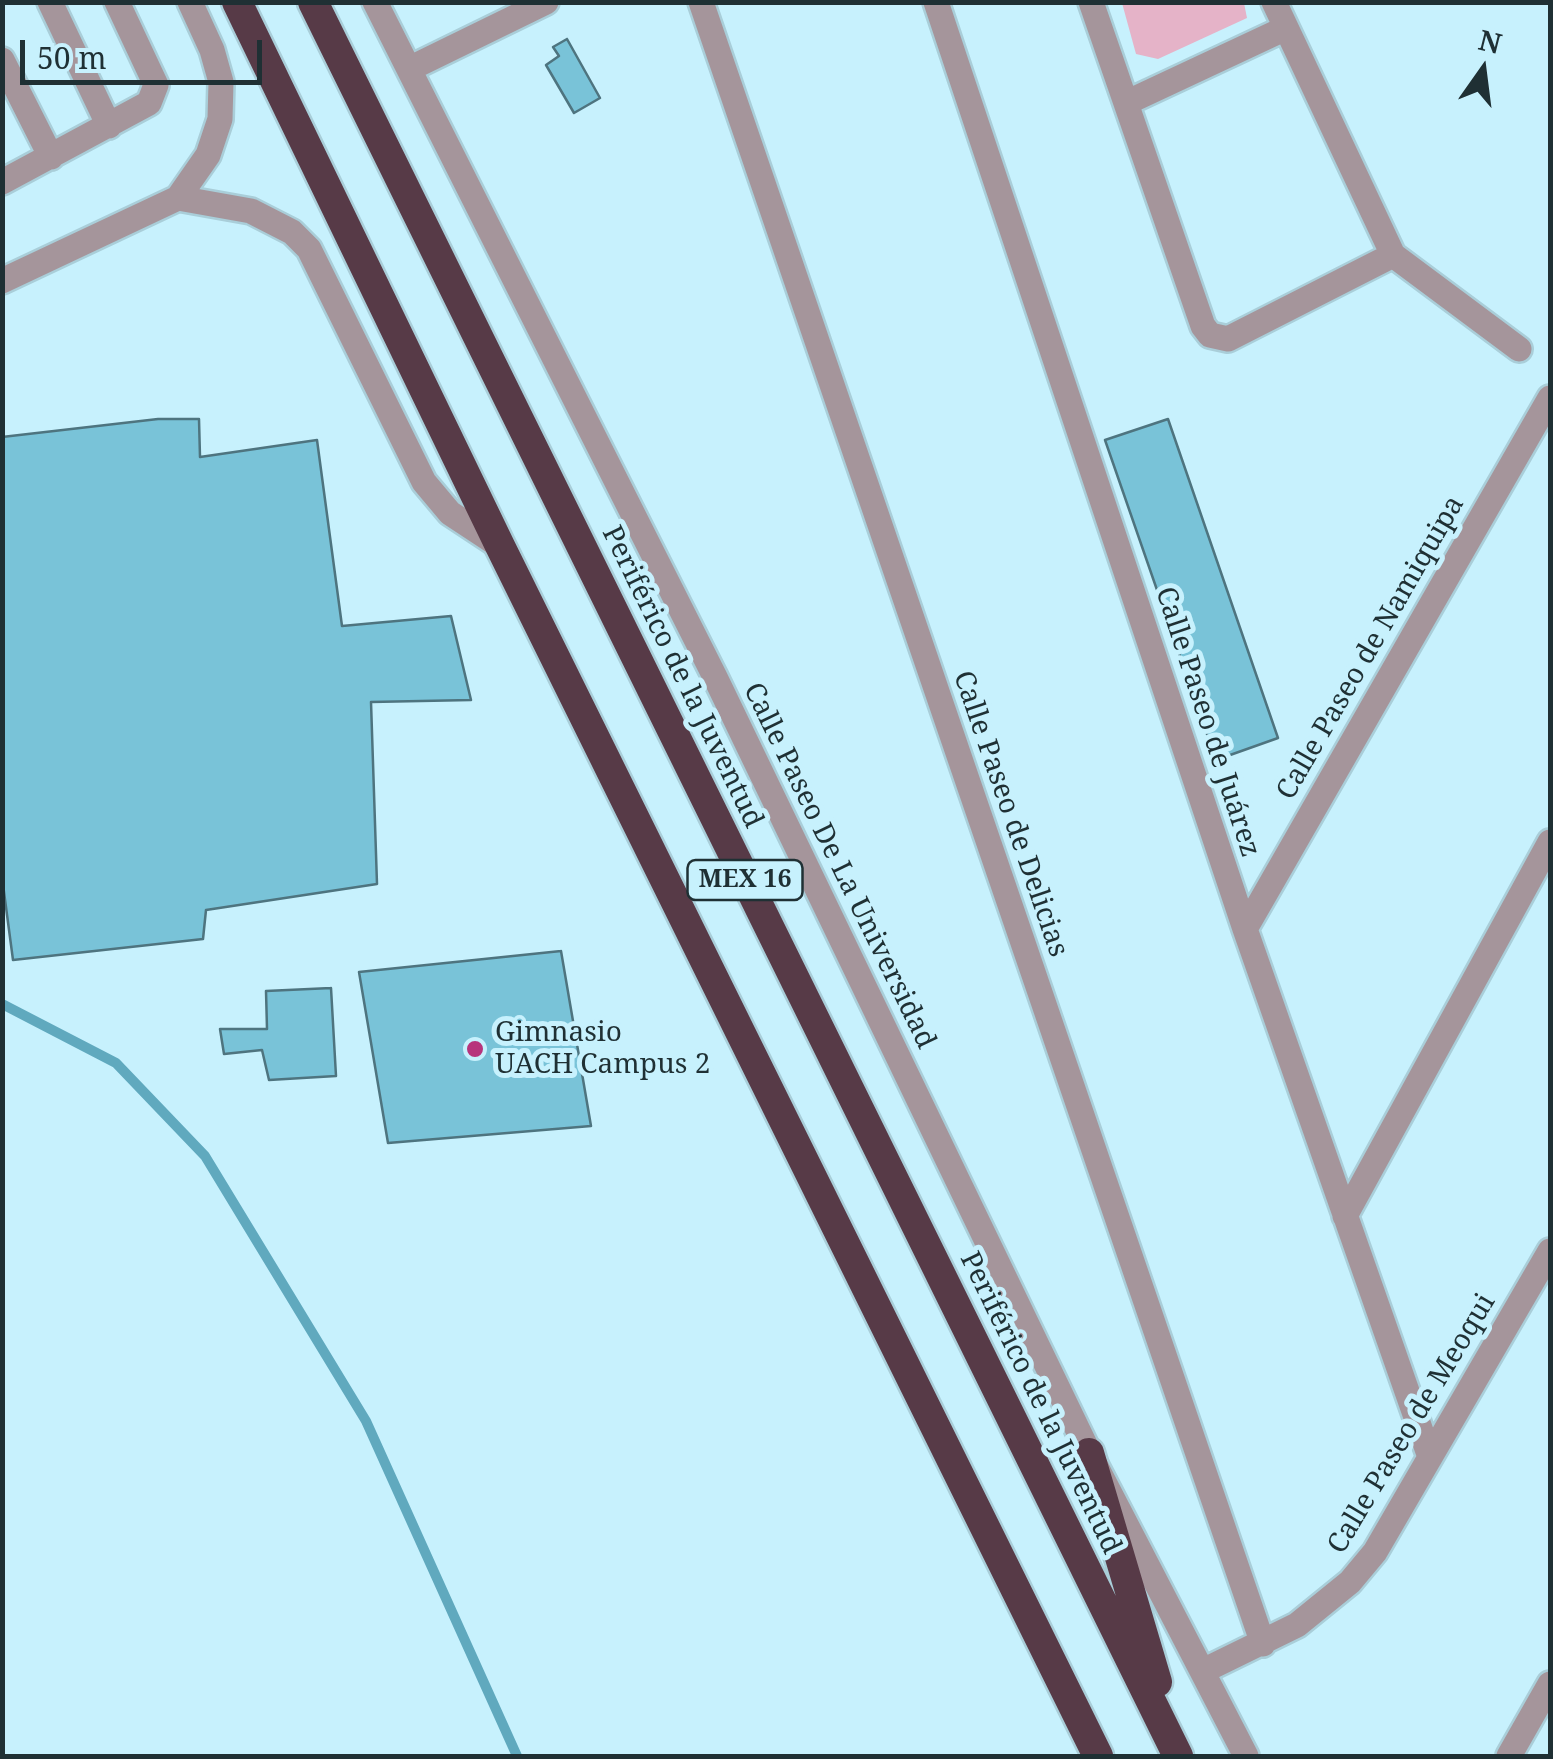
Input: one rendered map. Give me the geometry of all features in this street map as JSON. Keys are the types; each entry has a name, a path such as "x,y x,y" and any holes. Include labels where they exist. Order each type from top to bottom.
{"highway":[{"name":"MEX 16","path":"236,2 500,546 1098,1756"},
{"name":"Periférico de la Juventud","path":"313,2 1179,1756"},
{"path":"1089,1453 1179,1756"}],"street":[{"path":"50,2 109,126"},
{"path":"2,182 149,103 156,85 117,2"},
{"path":"2,281 178,198 208,155 220,119 221,82 212,50 190,2"},
{"path":"409,69 546,2"},
{"name":"Calle Paseo de Delicias","path":"700,2 1263,1644"},
{"name":"Calle Paseo de Juárez","path":"936,2 1244,928 1430,1457"},
{"path":"1091,2 1210,335 1228,339 1393,256"},
{"path":"1274,2 1393,256 1519,349"},
{"name":"Calle Paseo De La Universidad","path":"383,5 409,69 716,677 1089,1453 1246,1756"},
{"path":"1128,102 1286,28"},
{"path":"2,60 50,157"},
{"path":"178,198 251,210 292,232 309,249 424,482 450,514 500,546"},
{"name":"Calle Paseo de Namiquipa","path":"1244,928 1539,434 1550,398"},
{"path":"1345,1216 1550,842"},
{"name":"Calle Paseo de Meoqui","path":"1203,1671 1298,1625 1350,1582 1383,1541 1550,1251"},
{"path":"1509,1756 1550,1684"}],"shaded area":[{"path":"1122,3 1244,3 1247,18 1158,59 1136,54"}],"building":[{"path":"567,39 600,98 574,113 546,65 559,56 553,47"},
{"path":"158,419 199,419 200,457 317,440 342,626 451,616 471,700 371,702 377,884 206,910 203,939 13,960 2,877 2,437"},
{"path":"1168,419 1278,738 1216,760 1105,440"},
{"name":"Gimnasio UACH Campus 2","path":"561,951 591,1126 388,1143 359,972"},
{"path":"331,988 336,1076 269,1080 262,1050 224,1054 220,1029 267,1029 266,991"}],"waterway":[{"path":"2,1004 116,1063 205,1156 366,1421 517,1756"}],"place":[{"name":"Gimnasio UACH Campus 2","path":"475,1049"}]}
